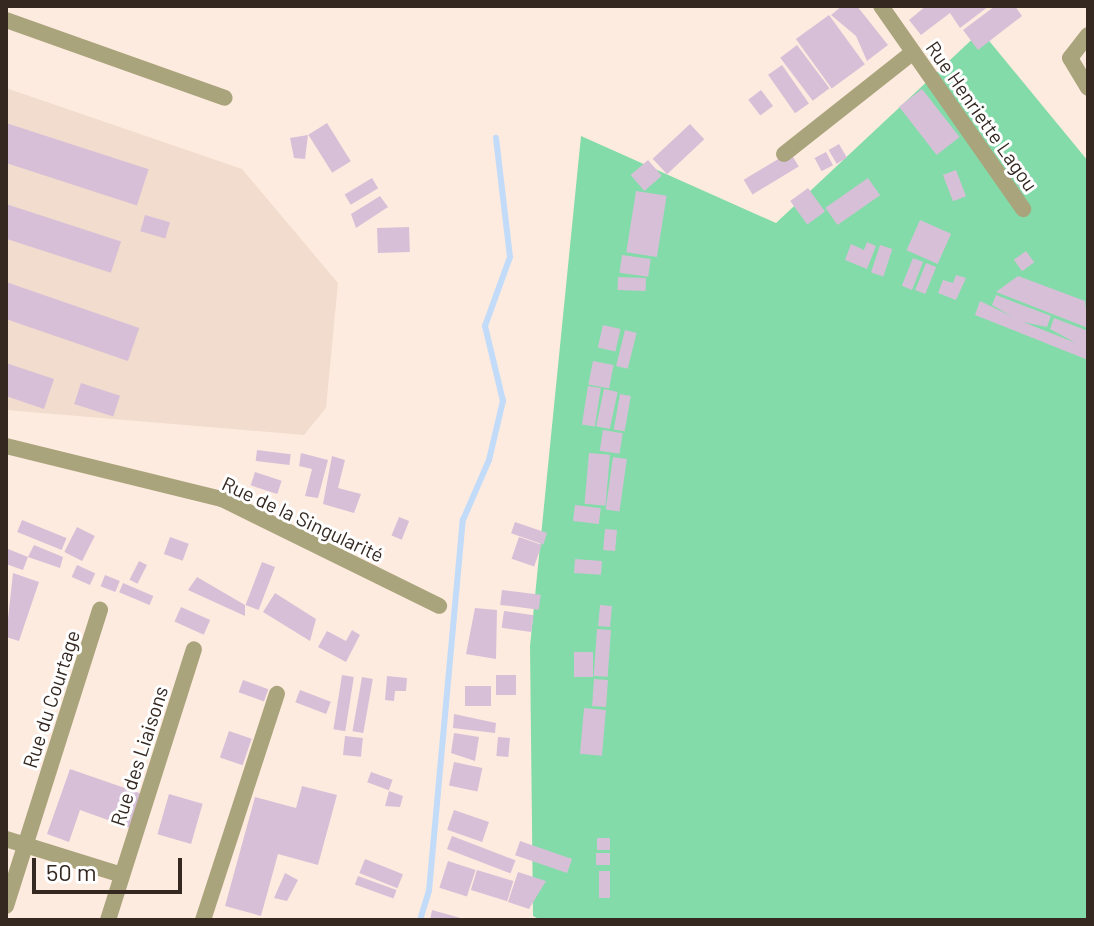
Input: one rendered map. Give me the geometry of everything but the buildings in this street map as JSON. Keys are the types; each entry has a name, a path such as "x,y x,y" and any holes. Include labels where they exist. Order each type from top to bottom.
{"street":[{"name":"Rue Henriette Lagou","path":"881,6 1023,209"},
{"path":"6,20 225,98"},
{"path":"1088,35 1070,58 1088,88"},
{"path":"784,154 913,52"},
{"name":"Rue de la Singularité","path":"6,446 222,499 439,606"},
{"name":"Rue du Courtage","path":"6,906 100,610"},
{"name":"Rue des Liaisons","path":"108,920 194,649"},
{"path":"203,920 277,694"},
{"path":"6,839 122,875"}],"shaded area":[{"path":"6,88 242,169 338,283 326,408 304,435 6,410"}],"green space":[{"path":"981,31 1088,161 1088,920 541,920 533,916 530,646 581,136 776,223"}],"waterway":[{"path":"420,920 429,891 463,520 489,460 503,401 485,326 510,257 496,138"}]}
